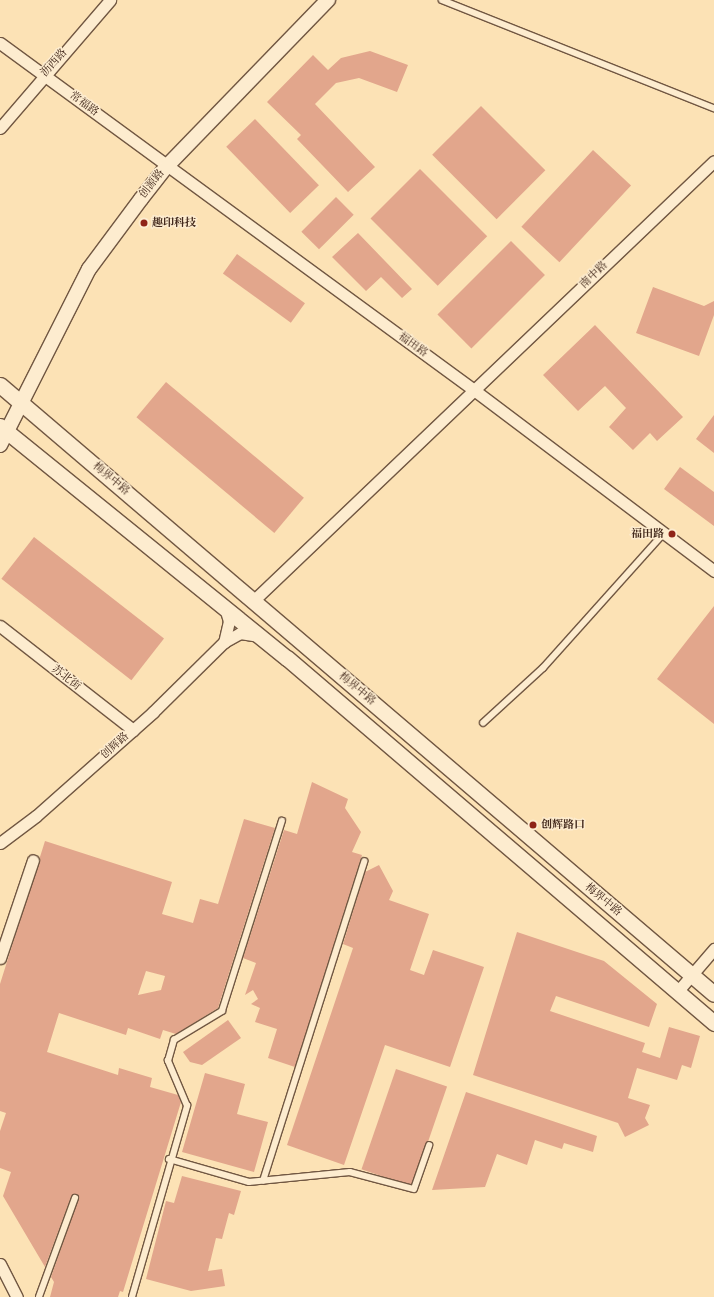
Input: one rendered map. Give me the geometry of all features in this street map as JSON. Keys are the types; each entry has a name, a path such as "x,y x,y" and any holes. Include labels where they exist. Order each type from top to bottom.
{"main road":[{"name":"梅界中路","path":"0,385 714,994"},
{"name":"梅界中路","path":"2,434 261,637 714,1023"}],"street":[{"name":"沥西路","path":"0,128 43,74 110,0"},
{"name":"创源路","path":"2,434 21,403 89,269 166,166 328,0"},
{"name":"常福路","path":"0,43 166,166"},
{"name":"南中路","path":"253,601 714,160"},
{"name":"福田路","path":"166,166 474,390 714,571"},
{"path":"224,642 229,621 225,608"},
{"name":"苏北街","path":"0,626 133,730"},
{"path":"224,642 240,633 261,637"},
{"name":"创辉路","path":"0,843 36,816 133,730 224,642"},
{"path":"0,958 33,860"},
{"path":"677,992 714,949"},
{"path":"0,1264 17,1297"}],"lane":[{"path":"442,0 714,108"},
{"path":"483,723 543,668 664,533"},
{"path":"132,1297 169,1159 187,1106 168,1061 174,1040 222,1011 282,821"},
{"path":"263,1181 364,862"},
{"path":"169,1159 249,1182 350,1172 414,1190 429,1146"},
{"path":"39,1297 75,1198"}],"building":[{"path":"370,51 408,65 397,92 359,78 336,83 315,104 375,167 348,192 297,139 301,135 267,102 313,55 328,70 341,58"},
{"path":"481,106 545,170 497,219 432,155"},
{"path":"255,119 319,185 290,213 226,147"},
{"path":"593,150 631,185 559,262 521,227"},
{"path":"420,169 487,236 438,286 371,218"},
{"path":"336,197 354,215 319,249 301,232"},
{"path":"358,233 412,289 402,298 381,277 366,291 332,257"},
{"path":"511,241 545,275 471,348 437,315"},
{"path":"237,254 305,303 291,323 223,273"},
{"path":"653,287 704,306 714,301 714,315 699,356 636,333"},
{"path":"595,325 683,417 657,441 650,433 633,450 609,427 626,408 605,386 578,411 543,375"},
{"path":"166,382 304,498 274,533 136,417"},
{"path":"714,415 714,453 696,439"},
{"path":"680,467 714,492 714,526 664,489"},
{"path":"34,537 164,639 131,680 1,579"},
{"path":"714,606 714,724 657,679"},
{"path":"312,782 348,799 345,808 361,832 352,852 362,855 295,1067 268,1058 277,1029 255,1022 260,1008 251,1004 258,999 253,990 245,995 256,963 243,958 284,830 297,834"},
{"path":"244,819 275,828 218,1008 176,1034 163,1030 160,1039 128,1028 126,1035 59,1013 47,1052 118,1075 119,1068 152,1078 150,1087 178,1095 181,1102 123,1292 120,1291 118,1297 50,1297 54,1282 51,1277 79,1197 75,1194 71,1197 45,1267 3,1196 11,1172 0,1168 0,1131 6,1113 0,1111 0,984 45,841 172,882 162,914 193,923 200,899 218,904","holes":["146,971 165,976 161,990 138,995"]},
{"path":"379,865 393,891 389,900 429,914 410,970 424,975 433,950 484,967 450,1067 385,1045 344,1165 287,1145 353,948 343,944 365,872"},
{"path":"517,932 604,961 657,1004 649,1027 556,996 550,1011 645,1043 642,1052 660,1058 669,1027 700,1036 691,1068 682,1065 677,1080 637,1068 628,1098 650,1105 645,1118 649,1125 625,1137 618,1123 473,1075"},
{"path":"228,1020 241,1038 202,1065 190,1062 183,1052"},
{"path":"396,1069 447,1087 413,1187 361,1169"},
{"path":"205,1073 245,1084 237,1114 268,1122 254,1172 182,1152"},
{"path":"466,1092 597,1136 593,1152 564,1143 562,1149 535,1140 527,1165 497,1154 485,1187 432,1190"},
{"path":"182,1176 241,1191 234,1215 229,1213 222,1239 216,1238 208,1271 222,1269 225,1286 191,1291 146,1279 166,1201 174,1203"}],"place":[{"name":"趣印科技","path":"144,223"},
{"name":"福田路","path":"672,534"},
{"name":"创辉路口","path":"533,825"}]}
